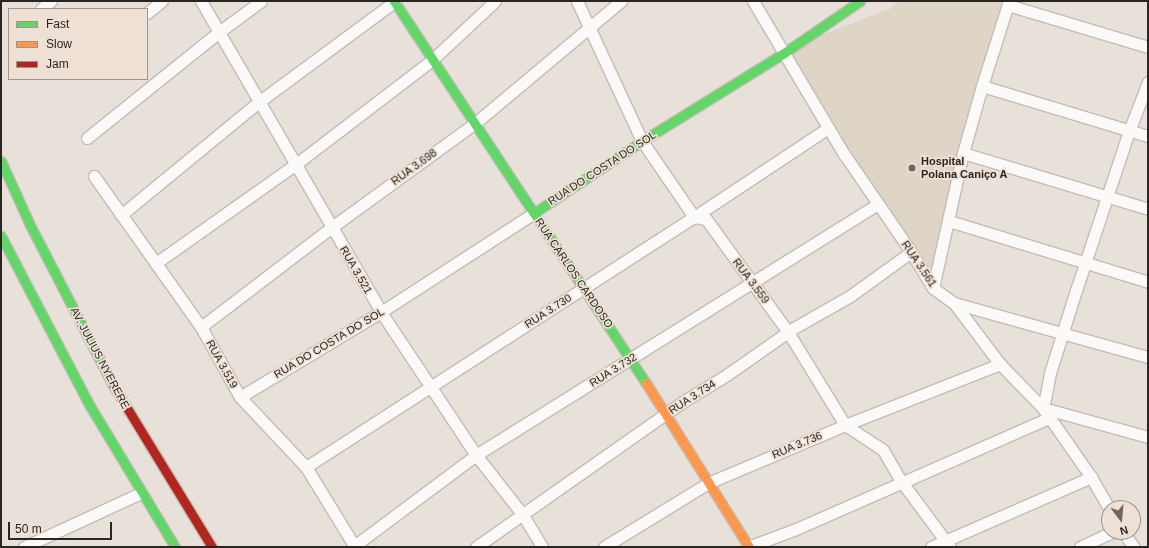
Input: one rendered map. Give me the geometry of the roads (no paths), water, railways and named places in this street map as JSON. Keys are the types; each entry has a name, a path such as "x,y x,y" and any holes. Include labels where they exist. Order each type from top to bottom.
{"street":[{"path":"42,8 51,1"},
{"path":"148,12 162,1"},
{"name":"RUA 3.521","path":"201,1 381,312 432,386 476,455 523,515 542,547"},
{"path":"86,138 219,32 261,1"},
{"path":"121,216 260,101 394,1"},
{"name":"RUA CARLOS CARDOSO","path":"394,1 631,359 749,547"},
{"path":"156,262 296,164 432,60 495,1"},
{"name":"RUA 3.559","path":"577,1 642,141 694,217 706,219 788,332 845,425 882,450 901,482 948,544"},
{"name":"RUA 3.698","path":"201,327 332,227 474,124 621,1"},
{"name":"RUA 3.561","path":"753,1 844,154 934,288 954,303 1000,364 1043,408 1091,477 1104,500"},
{"name":"RUA DO COSTA DO SOL","path":"240,397 381,312 642,141 784,53 860,1"},
{"path":"934,288 963,153 1008,3 1148,48"},
{"path":"1148,82 1129,131 1085,264 1064,334 1050,373 1043,408 1148,437"},
{"path":"982,86 1148,136"},
{"name":"RUA 3.730","path":"306,467 694,217 828,128"},
{"path":"963,153 1107,198 1148,209"},
{"name":"AV. JULIUS NYERERE","path":"1,161 30,225 117,393 159,464 212,547"},
{"name":"RUA 3.519","path":"94,176 201,327 240,397 306,467 355,546"},
{"name":"RUA 3.732","path":"355,546 476,455 878,204"},
{"path":"949,221 1085,264 1148,282"},
{"path":"1,236 90,406 141,493 175,547"},
{"name":"RUA 3.734","path":"476,547 665,414 728,374 788,332 850,296 911,252"},
{"path":"954,303 1148,357"},
{"name":"RUA 3.736","path":"604,547 708,483 845,425 1000,364"},
{"path":"749,547 796,529 1049,418"},
{"path":"931,547 948,544 1091,477"},
{"path":"24,547 141,493"},
{"path":"1080,547 1101,537"}],"place":[{"name":"Hospital Polana Caniço A","path":"912,168"}]}
